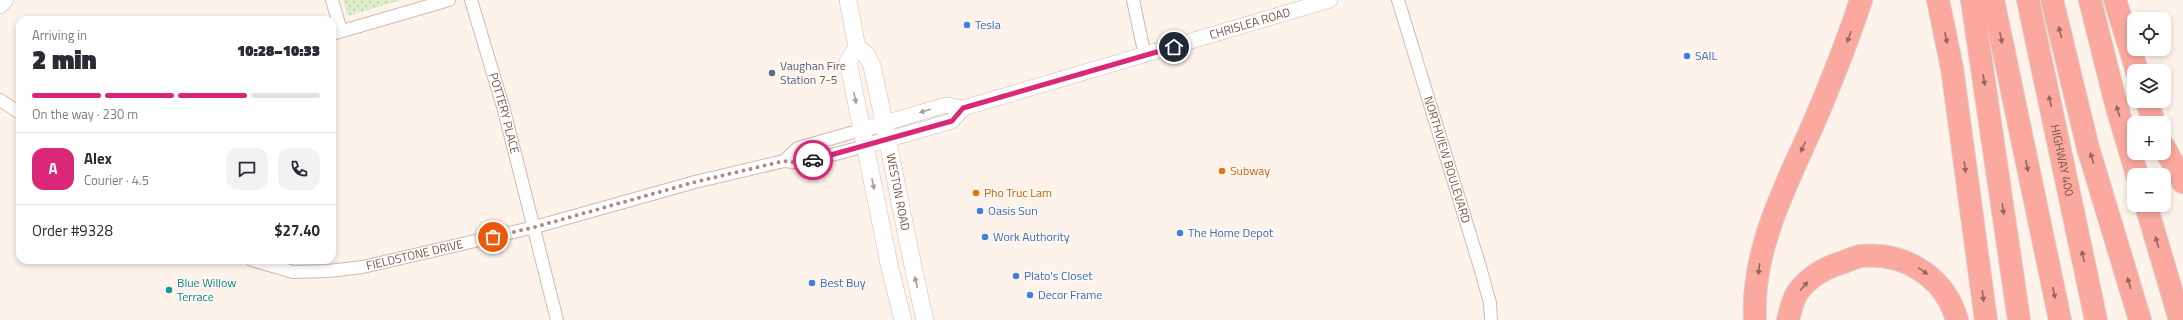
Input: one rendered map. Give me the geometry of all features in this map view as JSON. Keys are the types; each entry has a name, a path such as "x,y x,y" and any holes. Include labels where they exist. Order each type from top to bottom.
{"highway":[{"path":"1755,320 1760,264 1778,204 1848,41 1861,0"},
{"path":"1938,0 1952,68 1986,320"},
{"path":"1972,0 2019,320"},
{"path":"1993,0 2060,320"},
{"name":"HIGHWAY 400","path":"2028,0 2096,320"},
{"path":"2052,0 2088,148 2140,320"},
{"path":"2090,0 2116,104 2135,168"},
{"path":"2115,0 2135,64"},
{"path":"2171,160 2183,182"},
{"path":"2148,212 2180,320"},
{"path":"1788,320 1796,296 1809,280 1828,268 1861,256 1895,257 1912,264 1933,278 1954,310 1957,320"}],"main road":[{"path":"848,0 857,48"},
{"name":"WESTON ROAD","path":"903,320 890,268 848,61 857,48 866,54 872,66 885,122 912,265 925,320"}],"street":[{"path":"0,6 6,0"},
{"path":"332,0 334,16"},
{"path":"337,33 448,0"},
{"name":"POTTERY PLACE","path":"471,0 504,110 535,227 557,320"},
{"path":"1133,0 1145,56"},
{"name":"CHRISLEA ROAD","path":"885,122 946,105 963,108 1145,56 1330,0"},
{"name":"NORTHVIEW BOULEVARD","path":"1398,0 1474,245 1490,303 1491,320"},
{"path":"0,100 16,110"},
{"name":"CHRISLEA ROAD","path":"888,139 952,121 963,108"},
{"name":"FIELDSTONE DRIVE","path":"784,161 798,148 885,122"},
{"name":"FIELDSTONE DRIVE","path":"266,264 293,272 328,271 363,267 535,227 666,189 784,161 802,163 888,139"}],"green space":[{"path":"343,0 401,0 348,16"}],"way so far":[{"path":"493,237 535,227 645,195 752,168 784,161 802,163 813,160"}],"place":[{"name":"Tesla","path":"967,25"},
{"name":"SAIL","path":"1687,56"},
{"name":"Vaughan Fire Station 7-5","path":"772,73"},
{"name":"Subway","path":"1222,171"},
{"name":"Pho Truc Lam","path":"976,193"},
{"name":"Oasis Sun","path":"980,211"},
{"name":"The Home Depot","path":"1180,233"},
{"name":"Work Authority","path":"985,237"},
{"name":"Plato's Closet","path":"1016,276"},
{"name":"Best Buy","path":"812,283"},
{"name":"Blue Willow Terrace","path":"169,290"},
{"name":"Decor Frame","path":"1030,295"}],"route":[{"path":"813,160 847,152 952,121 963,108 1024,89 1174,47"}]}
